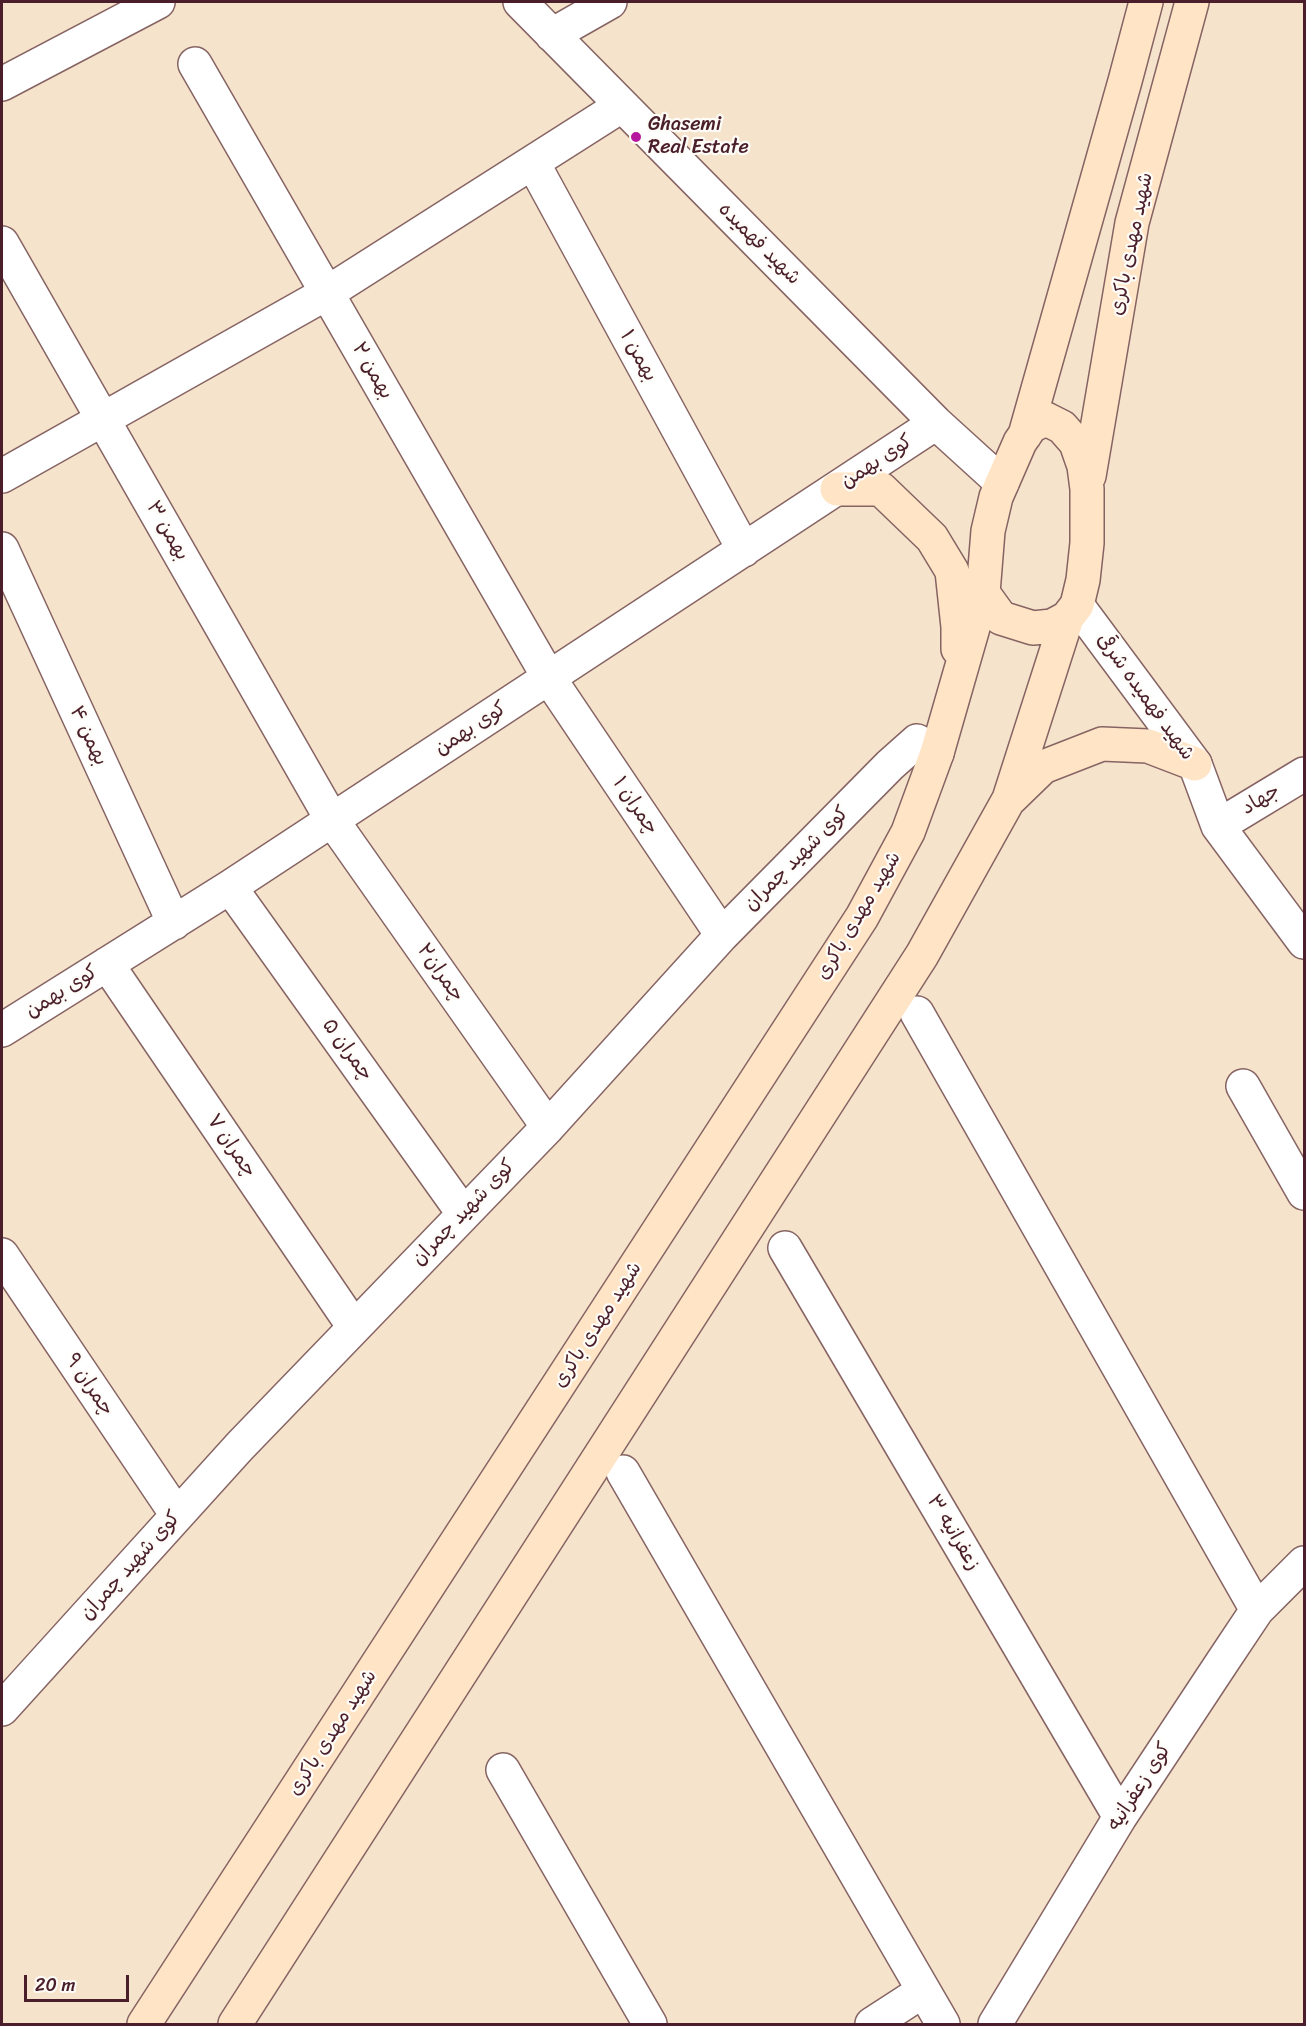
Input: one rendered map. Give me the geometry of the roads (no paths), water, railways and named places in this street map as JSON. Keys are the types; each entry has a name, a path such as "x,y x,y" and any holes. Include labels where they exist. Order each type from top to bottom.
{"main road":[{"path":"1025,435 1146,2"},
{"name":"شهید مهدی باکری","path":"1087,489 1132,223 1192,2"},
{"path":"235,2025 922,955 1009,799 1083,580 1087,543 1087,489 1084,466 1076,443 1062,427 1046,419 1031,426 1025,435"},
{"name":"شهید مهدی باکری","path":"144,2025 862,917 908,832 938,753 983,593 988,531 1002,483 1025,435"},
{"path":"837,489 881,489 932,538 952,571 958,627 957,684"},
{"path":"983,593 1001,618 1033,628 1052,626 1072,611"},
{"path":"1009,799 1043,767 1102,744 1148,746 1195,764"}],"street":[{"path":"2,84 158,2"},
{"name":"شهید فهمیده","path":"520,2 936,423 1002,483"},
{"path":"552,34 610,2"},
{"name":"بهمن ۲","path":"195,64 549,678"},
{"path":"2,476 327,293 621,106"},
{"name":"بهمن ۱","path":"533,162 744,550"},
{"name":"بهمن ۳","path":"2,243 332,820"},
{"name":"کوی بهمن","path":"2,1030 230,887 936,423"},
{"name":"بهمن ۴","path":"2,549 174,923"},
{"name":"شهید فهمیده شرقی","path":"1072,611 1195,764 1218,826 1305,942"},
{"name":"چمران ۱","path":"549,678 722,935"},
{"name":"کوی شهید چمران","path":"3,1702 240,1446 548,1127 722,935 890,765 917,741 938,753"},
{"name":"جهاد","path":"1218,826 1305,774"},
{"name":"چمران۲","path":"332,820 548,1127"},
{"name":"چمران ۵","path":"230,887 464,1213"},
{"name":"چمران ۷","path":"107,964 354,1327"},
{"path":"917,1013 1257,1610"},
{"path":"1243,1086 1305,1193"},
{"name":"زعفرانیه ۳","path":"785,1248 1120,1817"},
{"name":"چمران ۹","path":"2,1255 177,1515"},
{"path":"623,1472 943,2025"},
{"name":"کوی زعفرانیه","path":"995,2025 1120,1817 1257,1610 1305,1563"},
{"path":"503,1770 650,2025"},
{"path":"873,2025 923,1991"}],"place":[{"name":"Ghasemi Real Estate","path":"636,137"}]}
